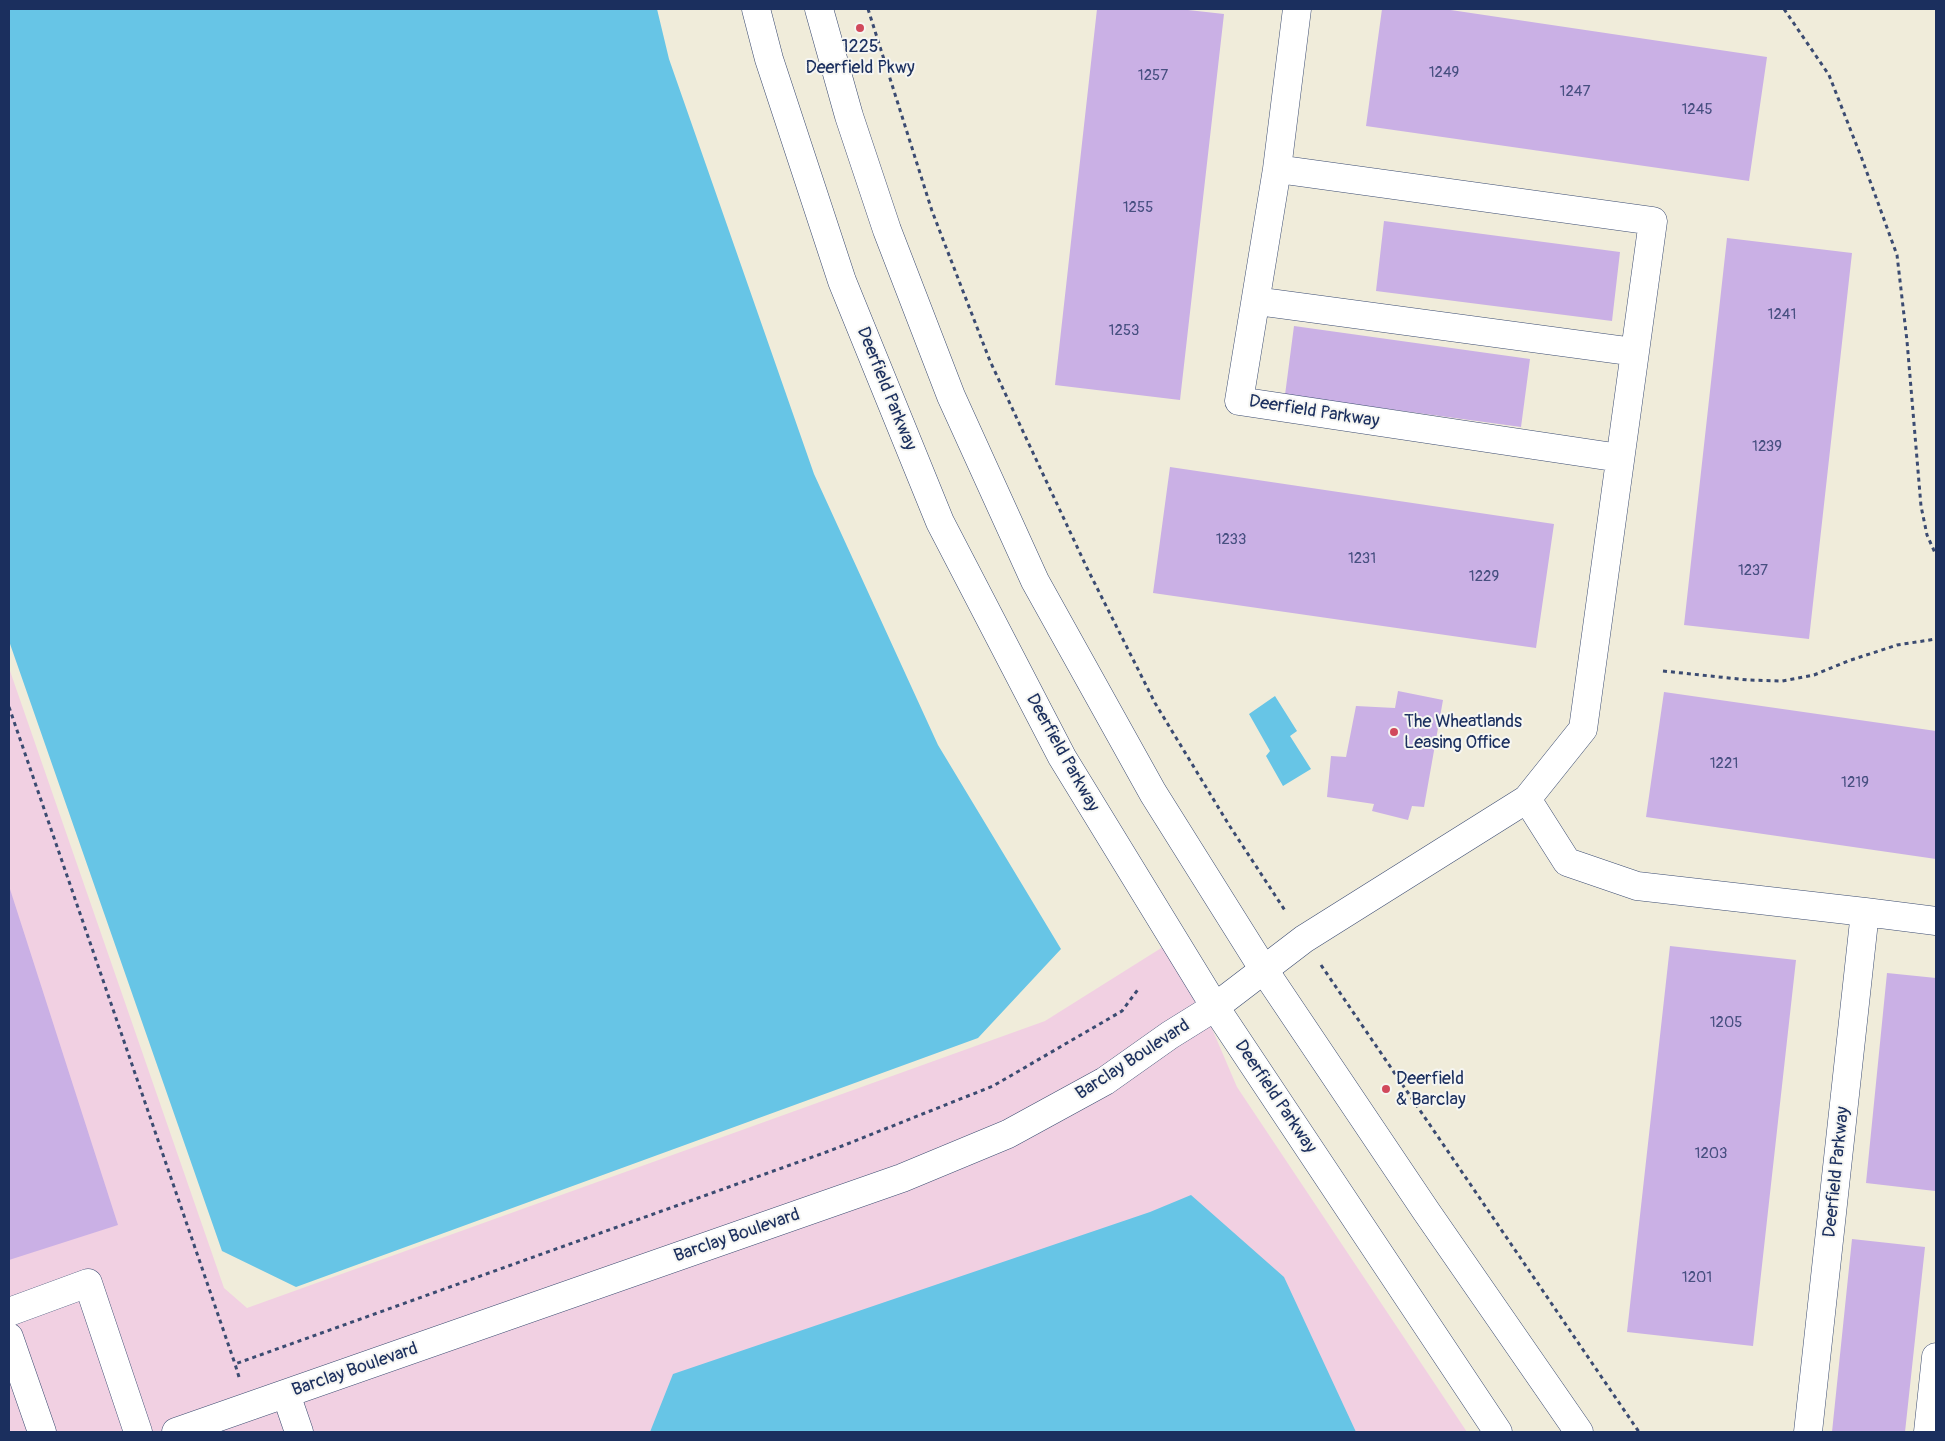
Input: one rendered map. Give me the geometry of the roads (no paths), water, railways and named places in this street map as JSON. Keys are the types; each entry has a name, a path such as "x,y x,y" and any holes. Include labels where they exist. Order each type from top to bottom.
{"street":[{"name":"Deerfield Parkway","path":"756,9 769,59 842,281 940,522 1062,757 1215,1007 1498,1432"},
{"path":"819,9 849,116 887,230 951,396 1031,573 1153,793 1264,970 1426,1211 1579,1432"},
{"name":"Deerfield Parkway","path":"1297,9 1277,169 1239,400 1620,458"},
{"path":"1264,970 1304,939 1527,799 1583,729 1653,221 1277,169"},
{"path":"1256,301 1635,352"},
{"path":"1527,799 1568,862 1636,886 1936,921"},
{"name":"Deerfield Parkway","path":"1808,1432 1865,912"},
{"name":"Barclay Boulevard","path":"176,1432 902,1178 1008,1134 1097,1086 1170,1035 1215,1007 1264,970"},
{"path":"9,1312 88,1283 138,1432"},
{"path":"9,1337 42,1432"},
{"path":"1928,1432 1936,1358"},
{"path":"286,1394 299,1432"}],"water":[{"path":"9,9 657,9 669,59 814,474 938,745 1061,949 978,1038 296,1287 222,1251 9,641"},
{"path":"1275,696 1297,731 1290,736 1311,769 1283,786 1266,756 1270,751 1249,714"},
{"path":"1191,1195 1284,1277 1356,1432 650,1432 673,1374 1150,1212"}],"place":[{"name":"1225 Deerfield Pkwy","path":"860,28"},
{"name":"The Wheatlands Leasing Office","path":"1394,732"},
{"name":"Deerfield & Barclay","path":"1386,1089"}]}
